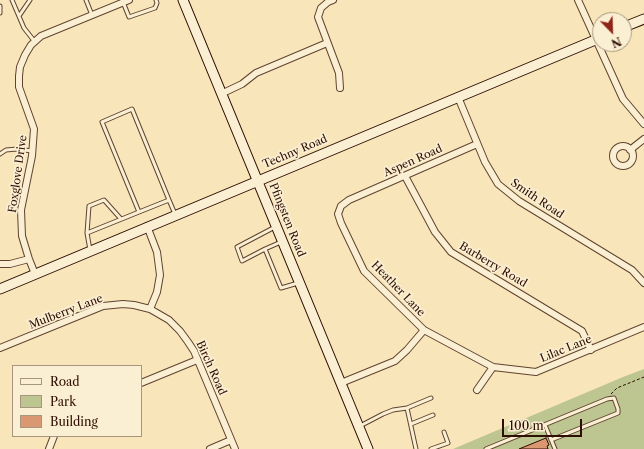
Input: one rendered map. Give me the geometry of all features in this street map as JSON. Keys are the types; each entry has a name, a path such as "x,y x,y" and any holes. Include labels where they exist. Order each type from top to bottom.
{"main road":[{"name":"Pfingsten Road","path":"182,0 368,449"},
{"path":"632,24 644,19"},
{"name":"Techny Road","path":"0,288 592,41"}],"street":[{"path":"333,0 320,8 318,17 339,73 340,88"},
{"path":"578,0 592,27"},
{"name":"Foxglove Drive","path":"35,274 22,236 21,210 32,151 34,129 19,87 19,76 25,55 31,45 41,36 126,1"},
{"path":"221,94 242,84 256,73 327,43"},
{"path":"603,52 623,99 644,124"},
{"name":"Smith Road","path":"458,97 485,162 498,184 519,201 632,270 644,283"},
{"path":"630,150 644,139"},
{"name":"Aspen Road","path":"356,197 477,144"},
{"name":"Barberry Road","path":"405,176 435,232 451,252 582,330 591,350"},
{"name":"Heather Lane","path":"356,197 344,203 338,214 364,271 424,330 493,367"},
{"path":"148,226 157,252 160,275 157,292 150,309"},
{"path":"0,264 10,264 29,259"},
{"name":"Mulberry Lane","path":"0,348 103,306 123,304 150,309"},
{"name":"Birch Road","path":"150,309 170,320 194,351 235,449"},
{"name":"Lilac Lane","path":"493,367 536,372 644,327"},
{"path":"341,383 395,361 407,350 424,330"},
{"path":"142,383 197,360"},
{"path":"477,390 493,367"},
{"path":"49,449 54,437"},
{"path":"210,449 231,440"}],"lane":[{"path":"12,0 24,28 35,42"},
{"path":"19,16 30,0"},
{"path":"86,0 92,15"},
{"path":"126,1 129,17 155,8 157,4 156,0"},
{"path":"0,6 0,13"},
{"path":"140,212 102,122 132,109 175,215"},
{"path":"0,154 6,150 32,151"},
{"path":"90,250 87,233 89,206 104,200 121,219"},
{"path":"87,233 169,200"},
{"path":"276,226 237,247 242,261 282,241"},
{"path":"265,249 281,288 300,282"},
{"path":"359,427 383,414 393,410 407,408 431,398"},
{"path":"486,449 607,399 614,398 618,409 618,414 551,440"},
{"path":"407,408 416,449"},
{"path":"411,424 433,414"},
{"path":"545,425 555,449"},
{"path":"431,449 448,443 444,432"}],"path":[{"path":"607,399 617,388 644,377"}],"green space":[{"path":"644,369 644,449 453,449 623,377"}],"building":[{"path":"546,438 549,445 547,446 548,449 519,449"}]}
